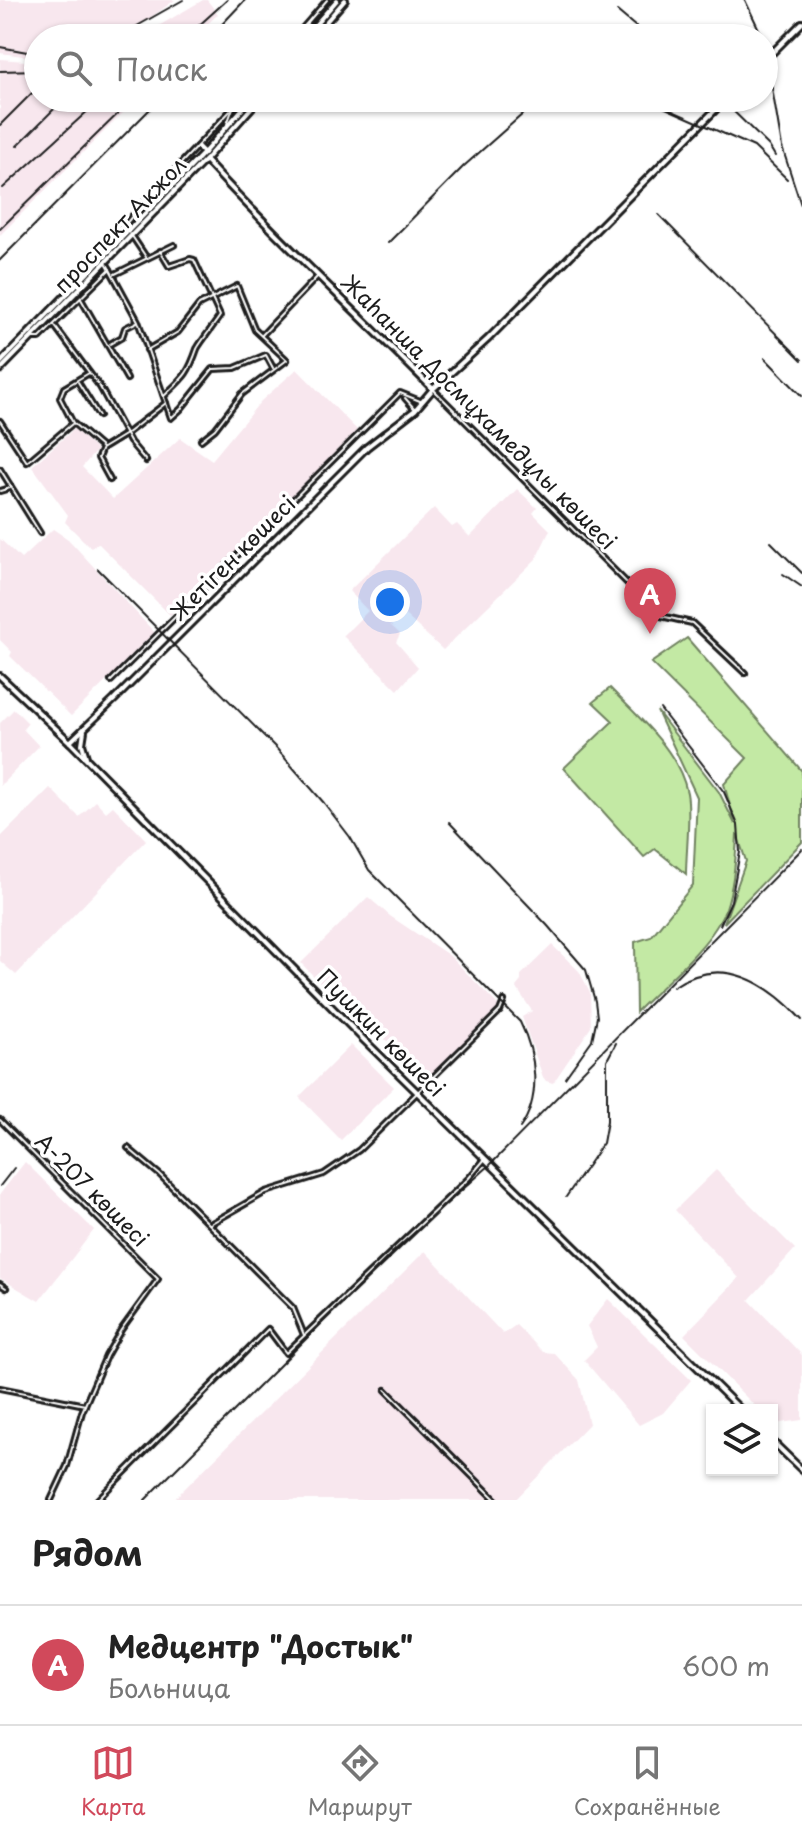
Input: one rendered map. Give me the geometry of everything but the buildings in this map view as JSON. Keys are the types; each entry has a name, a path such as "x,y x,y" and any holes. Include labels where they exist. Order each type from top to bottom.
{"main road":[{"path":"320,24 337,0"},
{"path":"321,24 345,0"},
{"path":"778,47 802,23"},
{"name":"проспект Акжол","path":"0,370 106,263 240,112"},
{"name":"проспект Акжол","path":"0,363 246,112"},
{"name":"Жетіген көшесі","path":"70,742 367,447 415,410 433,389 488,339 713,112"},
{"path":"198,147 202,157"},
{"path":"192,153 202,157"},
{"name":"Жаһанша Досмұхамедұлы көшесі","path":"202,157 251,210 433,389"},
{"name":"Пушкин көшесі","path":"0,676 735,1404"},
{"path":"85,728 82,744 87,759"},
{"path":"778,1447 802,1470"}],"street":[{"path":"306,24 327,0"},
{"path":"87,272 120,229 229,112"},
{"path":"224,131 231,112"},
{"path":"131,236 147,258"},
{"path":"115,274 174,245"},
{"path":"160,251 169,266 194,260 220,316 199,346 189,373 163,397"},
{"path":"106,263 115,274 138,321 171,418 213,369 235,368 274,349"},
{"path":"32,338 40,338 110,268"},
{"path":"261,336 319,275"},
{"path":"147,350 175,335 195,309 234,286 239,288 255,330 287,360 242,394 215,429 201,440"},
{"path":"80,298 127,379"},
{"path":"109,344 122,337 125,328 138,321"},
{"path":"54,325 113,407 126,434 146,461"},
{"path":"266,355 274,369"},
{"path":"89,373 64,388 60,398 73,423 102,448"},
{"path":"78,381 99,416"},
{"name":"Жаһанша Досмұхамедұлы көшесі","path":"433,389 661,616 692,623 745,673"},
{"path":"111,681 400,393 415,410"},
{"path":"405,397 423,402"},
{"path":"110,480 98,458 102,448 166,403"},
{"path":"0,421 27,462 73,423"},
{"path":"0,469 40,533"},
{"path":"0,491 11,488"},
{"path":"210,1224 266,1192 324,1174 359,1150 500,1011 504,1001"},
{"name":"А-207 көшесі","path":"0,1120 80,1203 157,1275 157,1283 106,1356 85,1405"},
{"path":"128,1148 210,1224 293,1308 304,1336"},
{"path":"97,1500 268,1329 286,1353 468,1179 485,1159"},
{"path":"0,1284 6,1288"},
{"path":"0,1388 85,1405 67,1466 51,1500"},
{"path":"386,1390 496,1500"}],"shaded area":[{"path":"0,0 175,0 142,24 24,24 24,56 0,53"},
{"path":"203,0 207,0 218,14 208,24 162,24"},
{"path":"0,59 24,61 24,112 124,112 0,235"},
{"path":"297,369 357,430 233,557 170,615 98,543 91,548 65,522 68,515 32,466 74,429 97,450 82,467 113,499 180,438 212,460 261,401"},
{"path":"517,489 537,508 533,513 550,530 536,559 443,650 393,604 383,618 400,634 396,642 418,667 398,690 343,636 368,611 349,591 434,508 452,527 457,524 470,537"},
{"path":"53,529 68,539 155,633 71,716 10,656 12,652 0,640 0,539 21,559"},
{"path":"14,709 28,723 23,729 39,746 0,786 0,723"},
{"path":"50,788 79,817 96,801 106,812 113,806 146,840 16,975 0,961 0,838"},
{"path":"368,897 390,916 450,956 499,1006 498,1011 423,1083 396,1055 397,1049 377,1033 372,1036 301,963"},
{"path":"552,945 579,971 590,992 591,1027 553,1083 543,1077 522,1017 532,1011 516,987 521,975"},
{"path":"351,1045 394,1087 341,1140 299,1097"},
{"path":"25,1162 94,1230 39,1301 0,1278 0,1194"},
{"path":"716,1170 795,1249 749,1300 802,1355 802,1420 778,1423 778,1404 753,1404 684,1335 739,1278 675,1210"},
{"path":"425,1251 503,1334 516,1325 543,1352 554,1353 579,1380 589,1424 515,1500 173,1500"},
{"path":"608,1299 691,1380 663,1413 639,1425 584,1360 597,1347 587,1326"}],"green space":[{"path":"687,638 802,771 802,842 724,923 746,861 737,834 731,890 719,922 699,950 636,1012 635,942 651,937 693,885 697,797 657,711 719,792 735,824 724,784 747,758 651,663"},
{"path":"610,688 667,749 683,778 689,811 686,874 655,849 644,857 564,768 613,721 593,702"}],"railway":[{"path":"141,24 183,0"},
{"path":"200,24 227,0"},
{"path":"222,24 245,0"},
{"path":"745,0 756,24"},
{"path":"617,11 632,24"},
{"path":"0,47 24,51"},
{"path":"0,71 24,70"},
{"path":"0,125 24,101"},
{"path":"17,146 51,112"},
{"path":"3,188 87,112"},
{"path":"0,229 120,112"},
{"path":"0,260 147,112"},
{"path":"388,243 464,166 525,112"},
{"path":"675,112 754,147 787,179"},
{"path":"734,112 775,156"},
{"path":"776,112 782,147 802,208"},
{"path":"659,215 802,360"},
{"path":"765,358 802,396"},
{"path":"771,542 802,573"},
{"path":"98,569 276,748 350,837 369,870 520,1022 530,1048 534,1075 532,1103 520,1128"},
{"path":"783,574 802,587"},
{"path":"660,709 724,792 738,825 740,852 731,901 720,925"},
{"path":"449,822 586,970 597,1017 592,1040 565,1078"},
{"path":"145,1500 395,1250 490,1165 802,849"},
{"path":"673,987 691,977 709,973 743,977 774,994 802,1020"},
{"path":"566,1197 603,1143 607,1121 607,1060 616,1043"},
{"path":"0,1186 14,1168"}],"place":[{"name":"Медцентр \"Достык\"","path":"650,634"}]}
